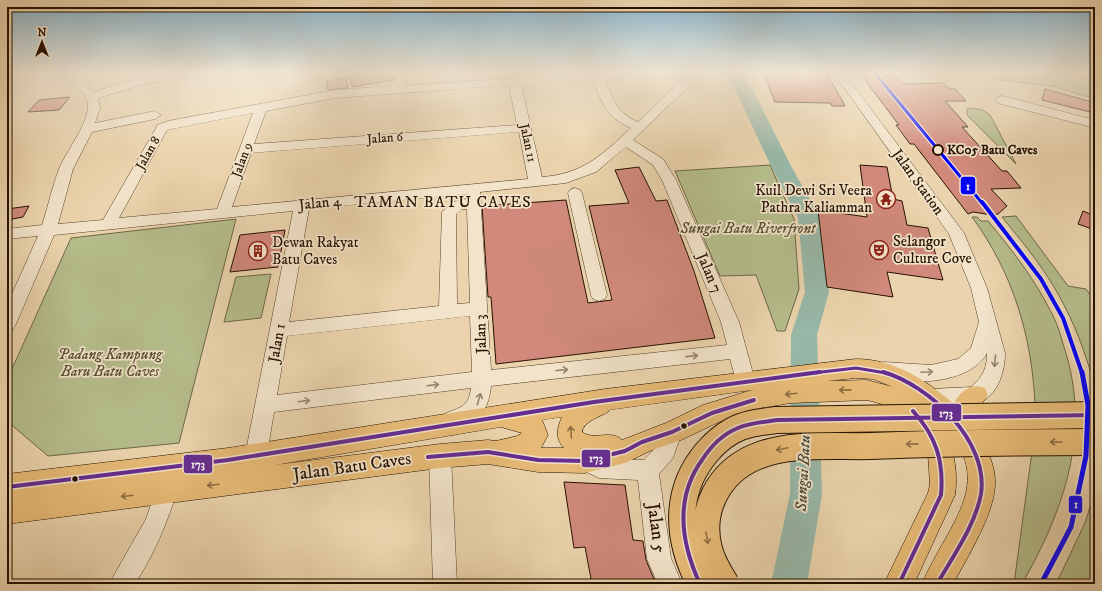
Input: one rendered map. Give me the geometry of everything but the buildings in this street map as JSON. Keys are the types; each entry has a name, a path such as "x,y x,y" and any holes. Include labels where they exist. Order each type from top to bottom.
{"main road":[{"name":"Jalan Batu Caves","path":"7,510 166,492 254,468 408,432 610,399 824,381 874,369 907,383 934,399 959,427 974,451 979,464 982,484 975,509 937,584"},
{"name":"Jalan Batu Caves","path":"824,381 888,395 903,403 924,422 937,441 942,453 944,484 941,495 899,584"},
{"name":"Jalan Batu Caves","path":"7,487 488,452 538,460 585,461 625,451 642,442 672,432 712,413 754,386"},
{"path":"959,427 965,407 976,395"},
{"path":"610,399 575,419 570,424 570,437 580,445 594,448 642,442"},
{"path":"700,584 688,556 682,528 682,505 686,484 705,453 728,433 752,424 778,420 1095,415"},
{"path":"488,452 525,446 534,436 534,431 528,422 501,417"},
{"path":"726,584 719,575 710,552 706,530 707,514 717,486 732,471 751,459 770,452 797,448 986,442 1095,442"}],"street":[{"path":"7,324 49,229 66,169 86,129 94,108 93,100"},
{"name":"Jalan 8","path":"108,224 162,128 168,125 303,100"},
{"name":"Jalan 11","path":"518,100 536,182"},
{"path":"608,100 608,106 614,114 624,121 639,127"},
{"name":"Jalan 4","path":"7,234 302,205 474,195 536,182 561,180 577,176 591,169 625,141 668,100"},
{"name":"Jalan Station","path":"858,100 956,233 979,288 987,324 996,353 996,363 992,377 985,387 976,395"},
{"path":"1002,100 1095,124"},
{"name":"Jalan 9","path":"224,212 261,107"},
{"path":"86,129 155,115"},
{"name":"Jalan 6","path":"246,149 524,128"},
{"name":"Jalan 7","path":"625,141 658,162 669,180 730,322 737,351 754,386"},
{"path":"575,194 599,296"},
{"path":"448,311 449,212 474,195"},
{"name":"Jalan 3","path":"408,432 463,415 475,409 480,401 482,379 480,308 474,195"},
{"name":"Jalan 1","path":"254,468 302,205"},
{"path":"279,330 480,308"},
{"name":"Jalan Station","path":"874,369 938,372 964,365 975,357 981,345 987,324"},
{"path":"266,405 482,379 737,351"},
{"path":"888,395 934,399 976,395"},
{"path":"585,461 593,467 605,470 634,469 648,471 666,451 672,432"},
{"path":"440,456 445,584"},
{"name":"Jalan 5","path":"648,471 659,559 670,584"},
{"path":"121,584 138,558 156,522 166,492"}],"green space":[{"path":"971,108 983,110 990,115 1016,164 967,115 967,109"},
{"name":"Sungai Batu Riverfront","path":"770,165 794,219 799,289 785,331 777,331 756,275 720,276 675,171"},
{"path":"1016,216 1068,286 1086,289 1095,301 1095,388 1078,336 1059,295 1036,260 1002,217"},
{"path":"972,217 977,217 981,221 988,221 1032,278 1058,327 1072,379 1075,409 1074,440 1069,470 1061,499 1050,528 1022,584 1014,584 1031,459 1036,439 1036,419 1030,354 1018,306 1009,283 999,260"},
{"name":"Padang Kampung Baru Batu Caves","path":"236,219 179,443 48,456 7,421 7,380 71,238"},
{"path":"271,274 261,318 224,322 236,277"},
{"path":"1095,491 1095,584 1056,584 1085,523"}],"waterway":[{"name":"Sungai Batu","path":"749,100 780,164 809,218 817,292 804,335 806,494 789,584"}],"rail line":[{"name":"1","path":"897,100 992,215 1041,279 1063,318 1081,365 1088,405 1086,456 1071,527 1041,584"}],"transit line":[{"name":"173","path":"7,487 228,460 650,393 833,370 856,368 868,369 890,374 905,381 921,391 937,404 964,433 974,450 980,467 982,484 977,508 971,522 937,584"},
{"name":"173","path":"428,457 488,452 538,460 585,461 625,451 642,442 672,432 712,413 754,400"},
{"name":"173","path":"899,584 941,495 942,483 941,460 934,439 929,429 913,411"},
{"name":"173","path":"700,584 692,567 683,533 682,516 688,483 696,467 707,452 722,438 737,428 754,423 777,420 1095,415"}],"place":[{"name":"KC05 Batu Caves","path":"938,150"},
{"name":"Kuil Dewi Sri Veera Pathra Kaliamman","path":"886,199"},
{"name":"Selangor Culture Cove","path":"879,250"},
{"name":"Dewan Rakyat Batu Caves","path":"258,251"}],"district":[{"name":"TAMAN BATU CAVES","path":"443,202"}]}
